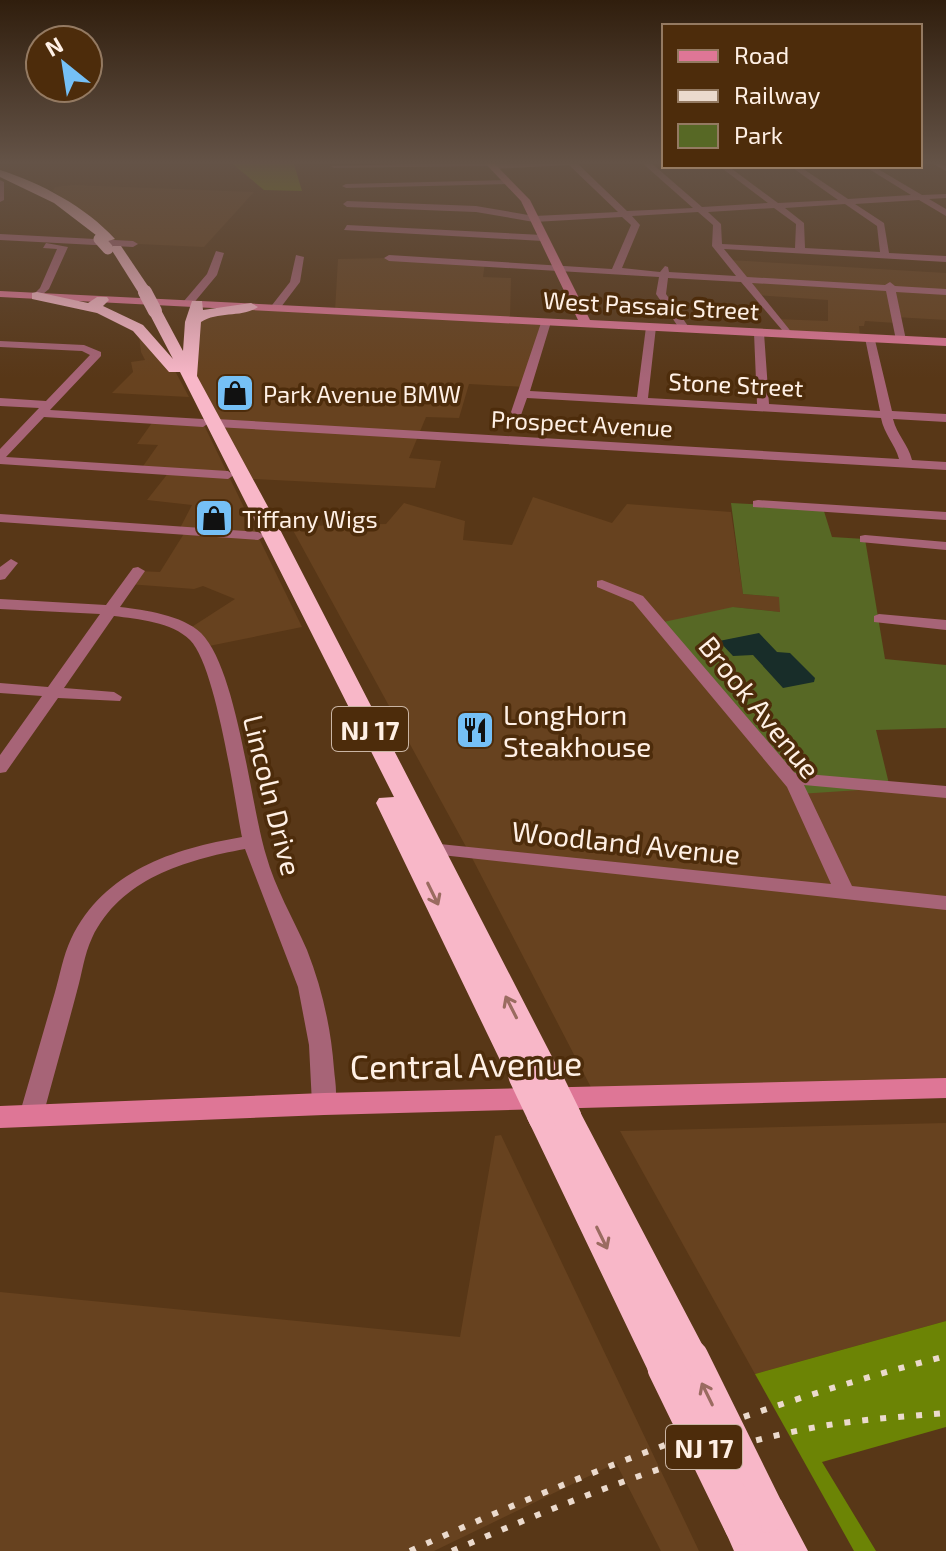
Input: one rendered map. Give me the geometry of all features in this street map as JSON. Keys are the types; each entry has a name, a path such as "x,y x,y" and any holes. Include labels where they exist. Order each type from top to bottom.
{"highway":[{"name":"NJ 17","path":"95,233 108,244"},
{"name":"NJ 17","path":"98,233 139,293 174,369 209,423 430,849 535,1076"},
{"path":"37,296 100,304 138,328 174,369"},
{"path":"190,377 192,304"},
{"path":"192,322 206,313 251,307"},
{"name":"NJ 17","path":"148,311 190,377 228,475 535,1076 678,1363 755,1530 787,1551"}],"street":[{"path":"362,233 543,238"},
{"path":"541,233 586,324"},
{"path":"629,274 618,271 633,233"},
{"path":"716,233 717,246 788,334"},
{"path":"800,233 800,251"},
{"path":"882,233 885,256"},
{"path":"0,237 133,244"},
{"path":"0,243 63,247 44,289 37,296 0,294"},
{"path":"717,246 946,259"},
{"path":"192,304 212,275 219,253"},
{"path":"274,309 295,282 299,257"},
{"path":"389,258 556,266 559,263 664,273 946,290"},
{"path":"556,266 561,270 664,273"},
{"path":"664,273 661,294 685,329"},
{"path":"890,287 901,340"},
{"name":"West Passaic Street","path":"100,304 192,304 946,342"},
{"path":"517,412 546,322"},
{"path":"642,400 651,327"},
{"path":"759,333 763,407"},
{"path":"870,338 890,432 902,446 907,464"},
{"path":"0,344 95,351 96,357 0,458"},
{"name":"Stone Street","path":"523,394 946,418"},
{"name":"Prospect Avenue","path":"0,402 45,409 209,423 946,466"},
{"path":"0,458 228,475"},
{"path":"758,504 946,516"},
{"path":"0,518 258,536"},
{"path":"865,539 946,546"},
{"path":"0,576 11,563"},
{"path":"0,768 138,571"},
{"name":"Brook Avenue","path":"602,584 638,599 789,778 845,892"},
{"name":"Lincoln Drive","path":"0,604 109,612 170,621 200,641 234,749 252,841 268,892 309,987 319,1028 324,1104"},
{"path":"879,619 946,625"},
{"path":"0,688 114,697"},
{"path":"789,778 946,792"},
{"path":"31,1116 81,940 103,906 118,891 155,867 205,849 252,841"},
{"name":"Woodland Avenue","path":"430,849 946,903"},
{"name":"Central Avenue","path":"0,1117 324,1104 940,1088"}],"shaded area":[{"path":"104,233 216,233 204,247 116,243"},
{"path":"338,259 485,262 483,277 511,278 510,318 546,322 525,387 469,384 459,418 426,417 409,458 441,461 435,488 252,479 194,377 198,316 251,307 335,311"},
{"path":"729,260 946,273 946,320 895,317 896,323 865,321 864,326 859,326 860,338 788,334 775,319 828,321 828,300 756,295"},
{"path":"138,328 174,369 189,397 112,393 133,372 131,362 145,360"},
{"path":"154,420 203,423 302,627 204,647 187,630 235,599 203,586 194,589 128,584 138,571 160,572 185,532 179,530 192,505 147,500 169,472 141,469 158,445 137,444"},
{"path":"533,497 612,523 627,504 731,512 743,594 780,597 780,612 733,607 890,788 946,793 946,1088 596,1097 470,854 289,523 297,521 302,526 386,524 404,503 465,521 463,540 512,545"},
{"path":"946,1123 946,1321 755,1374 620,1131"},
{"path":"501,1135 699,1551 661,1551 616,1463 434,1551 0,1551 0,1292 460,1337 495,1136"}],"green space":[{"path":"731,503 823,508 832,537 865,539 885,659 946,665 946,728 876,730 890,788 799,794 659,623 733,607 780,612 779,597 743,594"},
{"path":"946,1321 946,1427 822,1462 876,1551 854,1551 755,1374"}],"water":[{"path":"759,633 777,652 790,653 815,678 814,682 783,688 753,655 733,656 719,641"}],"railway":[{"path":"410,1551 541,1494 674,1442 808,1396 946,1356"},
{"path":"452,1551 667,1466 756,1440 874,1419 946,1413"}],"place":[{"name":"Park Avenue BMW","path":"235,393"},
{"name":"Tiffany Wigs","path":"214,518"},
{"name":"LongHorn Steakhouse","path":"475,730"}]}
